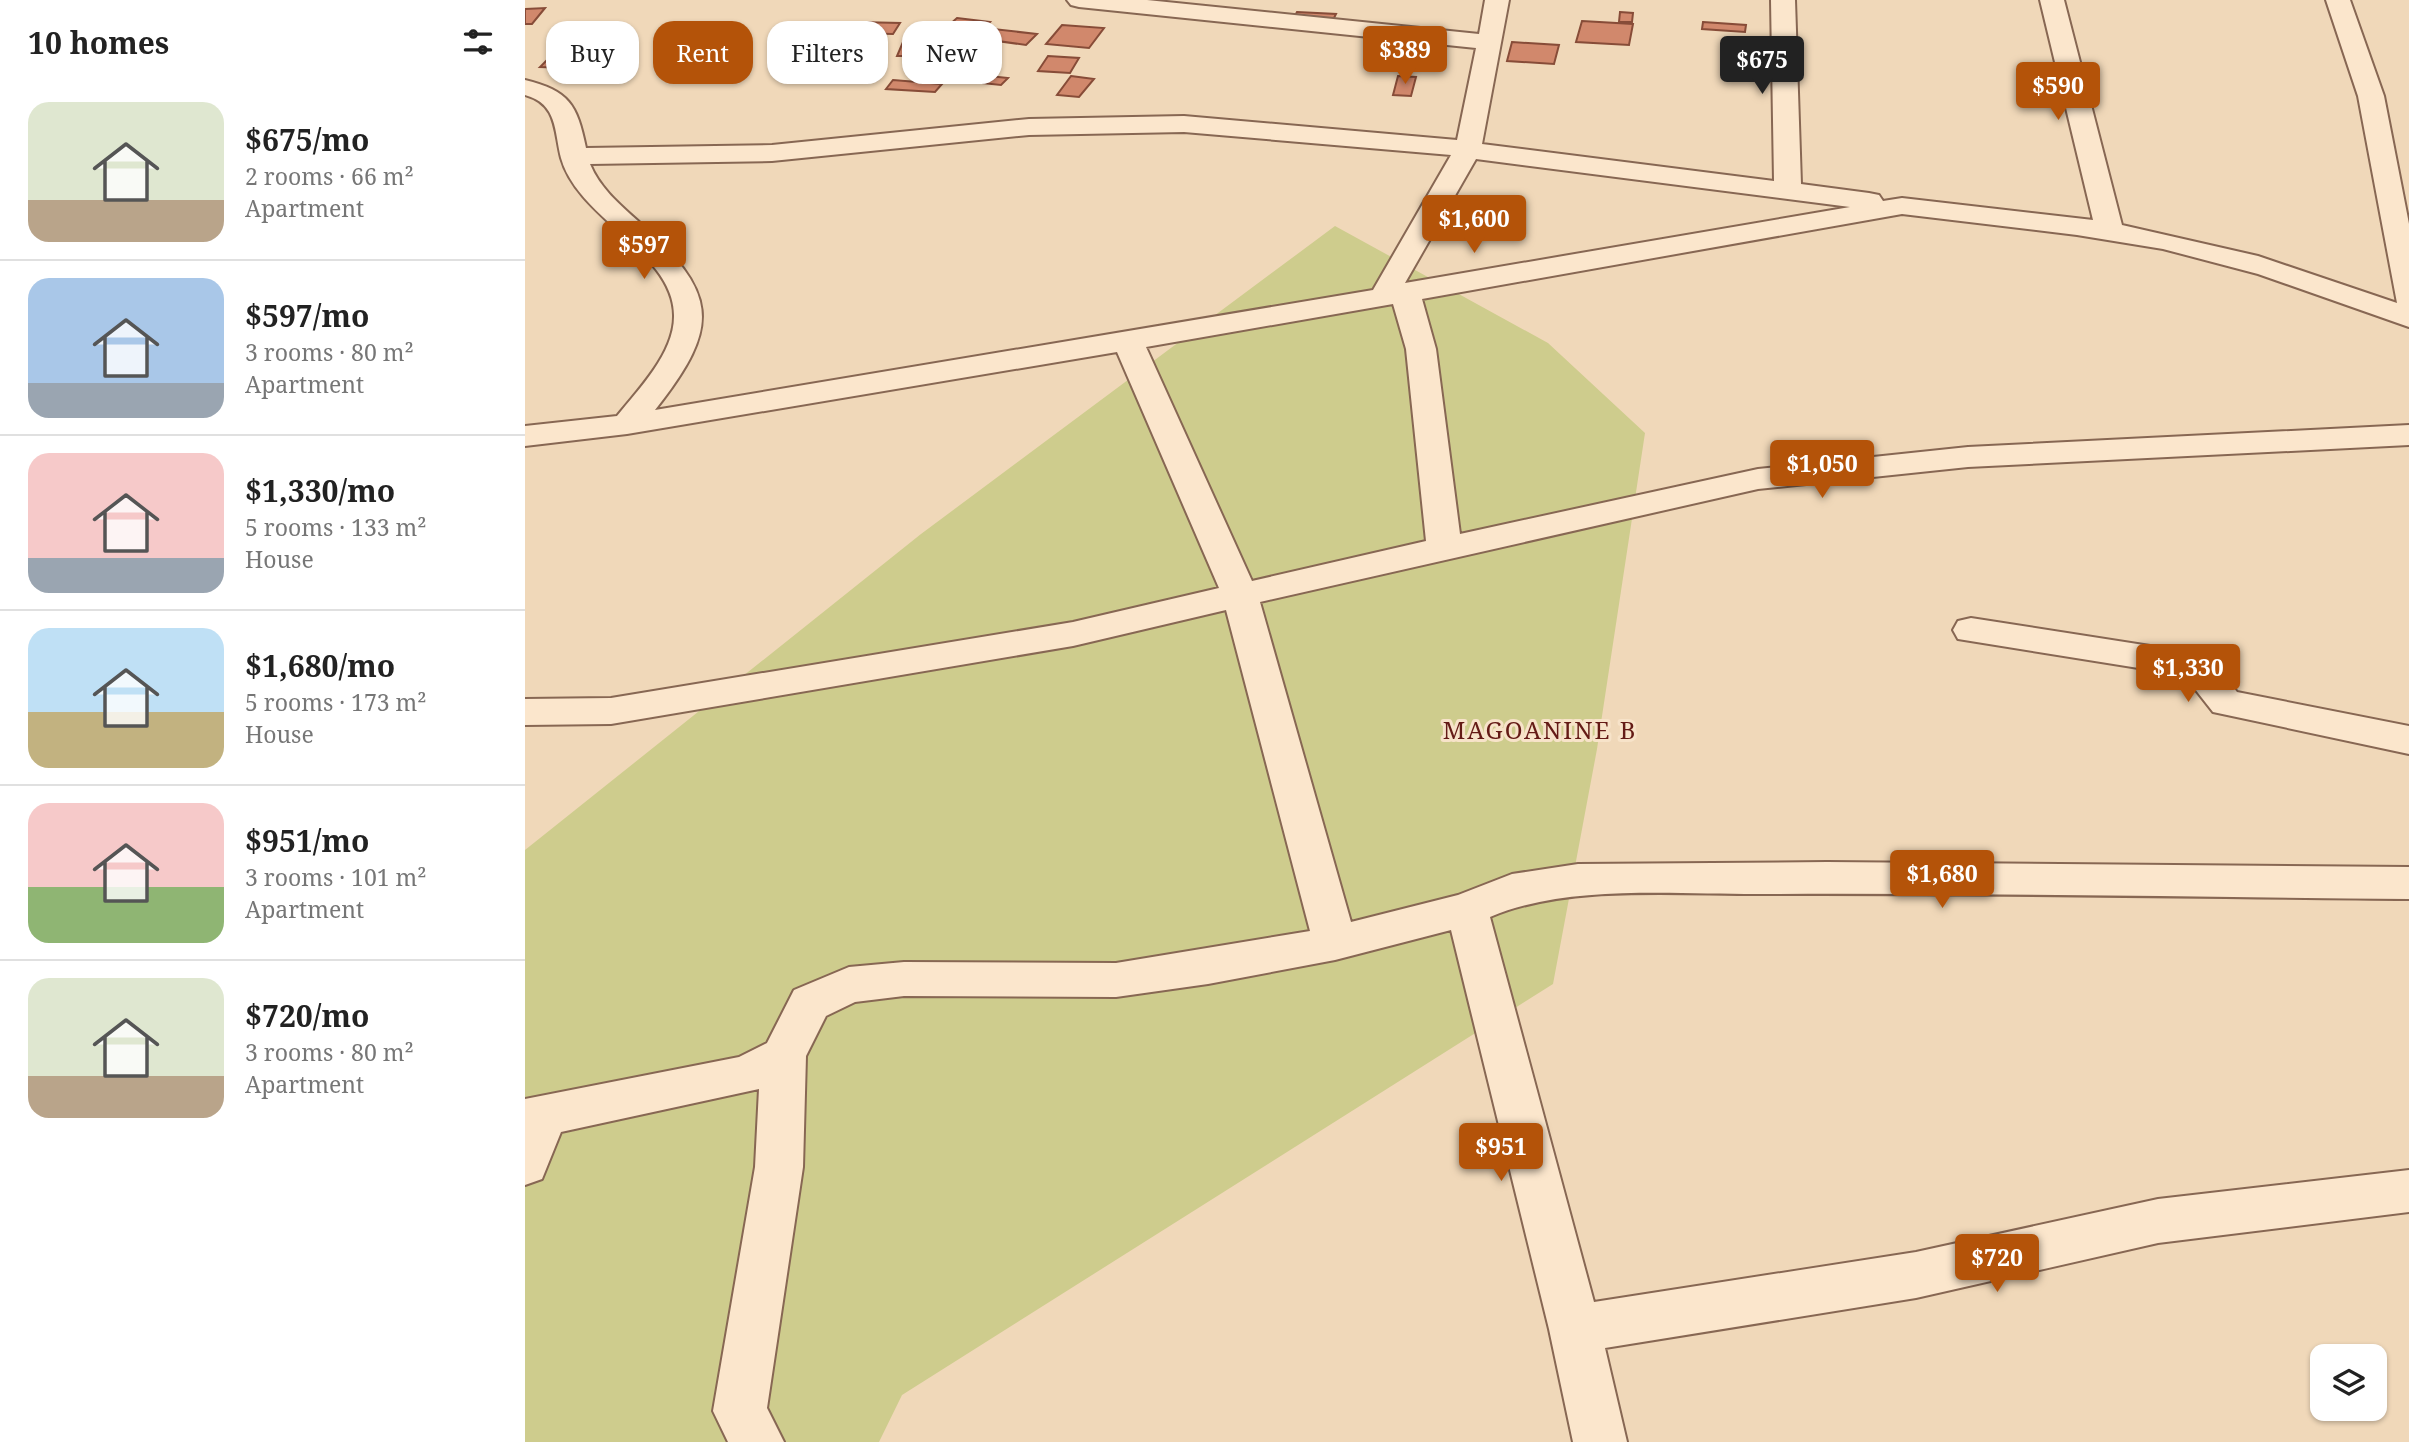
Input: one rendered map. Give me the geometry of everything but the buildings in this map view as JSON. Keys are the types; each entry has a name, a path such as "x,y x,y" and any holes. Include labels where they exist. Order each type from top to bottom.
{"street":[{"path":"1079,0 1215,7 1489,41"},
{"path":"1395,293 1468,149 1497,0"},
{"path":"1783,0 1788,190"},
{"path":"2052,0 2110,232"},
{"path":"2338,0 2371,96 2409,299"},
{"path":"525,87 542,89 559,100 566,114 572,156 585,183 640,235 674,279 689,304 686,328 672,368 627,424"},
{"path":"572,156 772,153 1030,127 1102,124 1257,129 1468,149 2110,232 2247,261 2409,318"},
{"path":"2381,147 2409,153"},
{"path":"525,436 627,424 1128,341 1902,206"},
{"path":"1395,293 1421,349 1444,548"},
{"path":"1128,341 1241,597 1335,943"},
{"path":"525,712 611,711 1073,634 1758,479 1968,457 2409,435"},
{"path":"1971,630 2182,662 2197,666 2208,677 2217,697 2226,703 2409,740"},
{"path":"757,1442 740,1411 779,1167 783,1056 810,1003 849,985 904,979 1116,980 1208,968 1335,943 1467,909 1512,890 1578,880 1827,877 2409,883"},
{"path":"1467,909 1574,1329 1599,1442"},
{"path":"525,1164 534,1117 747,1074 783,1056"},
{"path":"1574,1329 1916,1275 2158,1221 2409,1191"}],"shaded area":[{"path":"1335,226 1548,343 1645,433 1597,749 1553,984 902,1395 879,1442 525,1442 525,850 921,534"}],"district":[{"name":"MAGOANINE B","path":"1540,731"}]}
